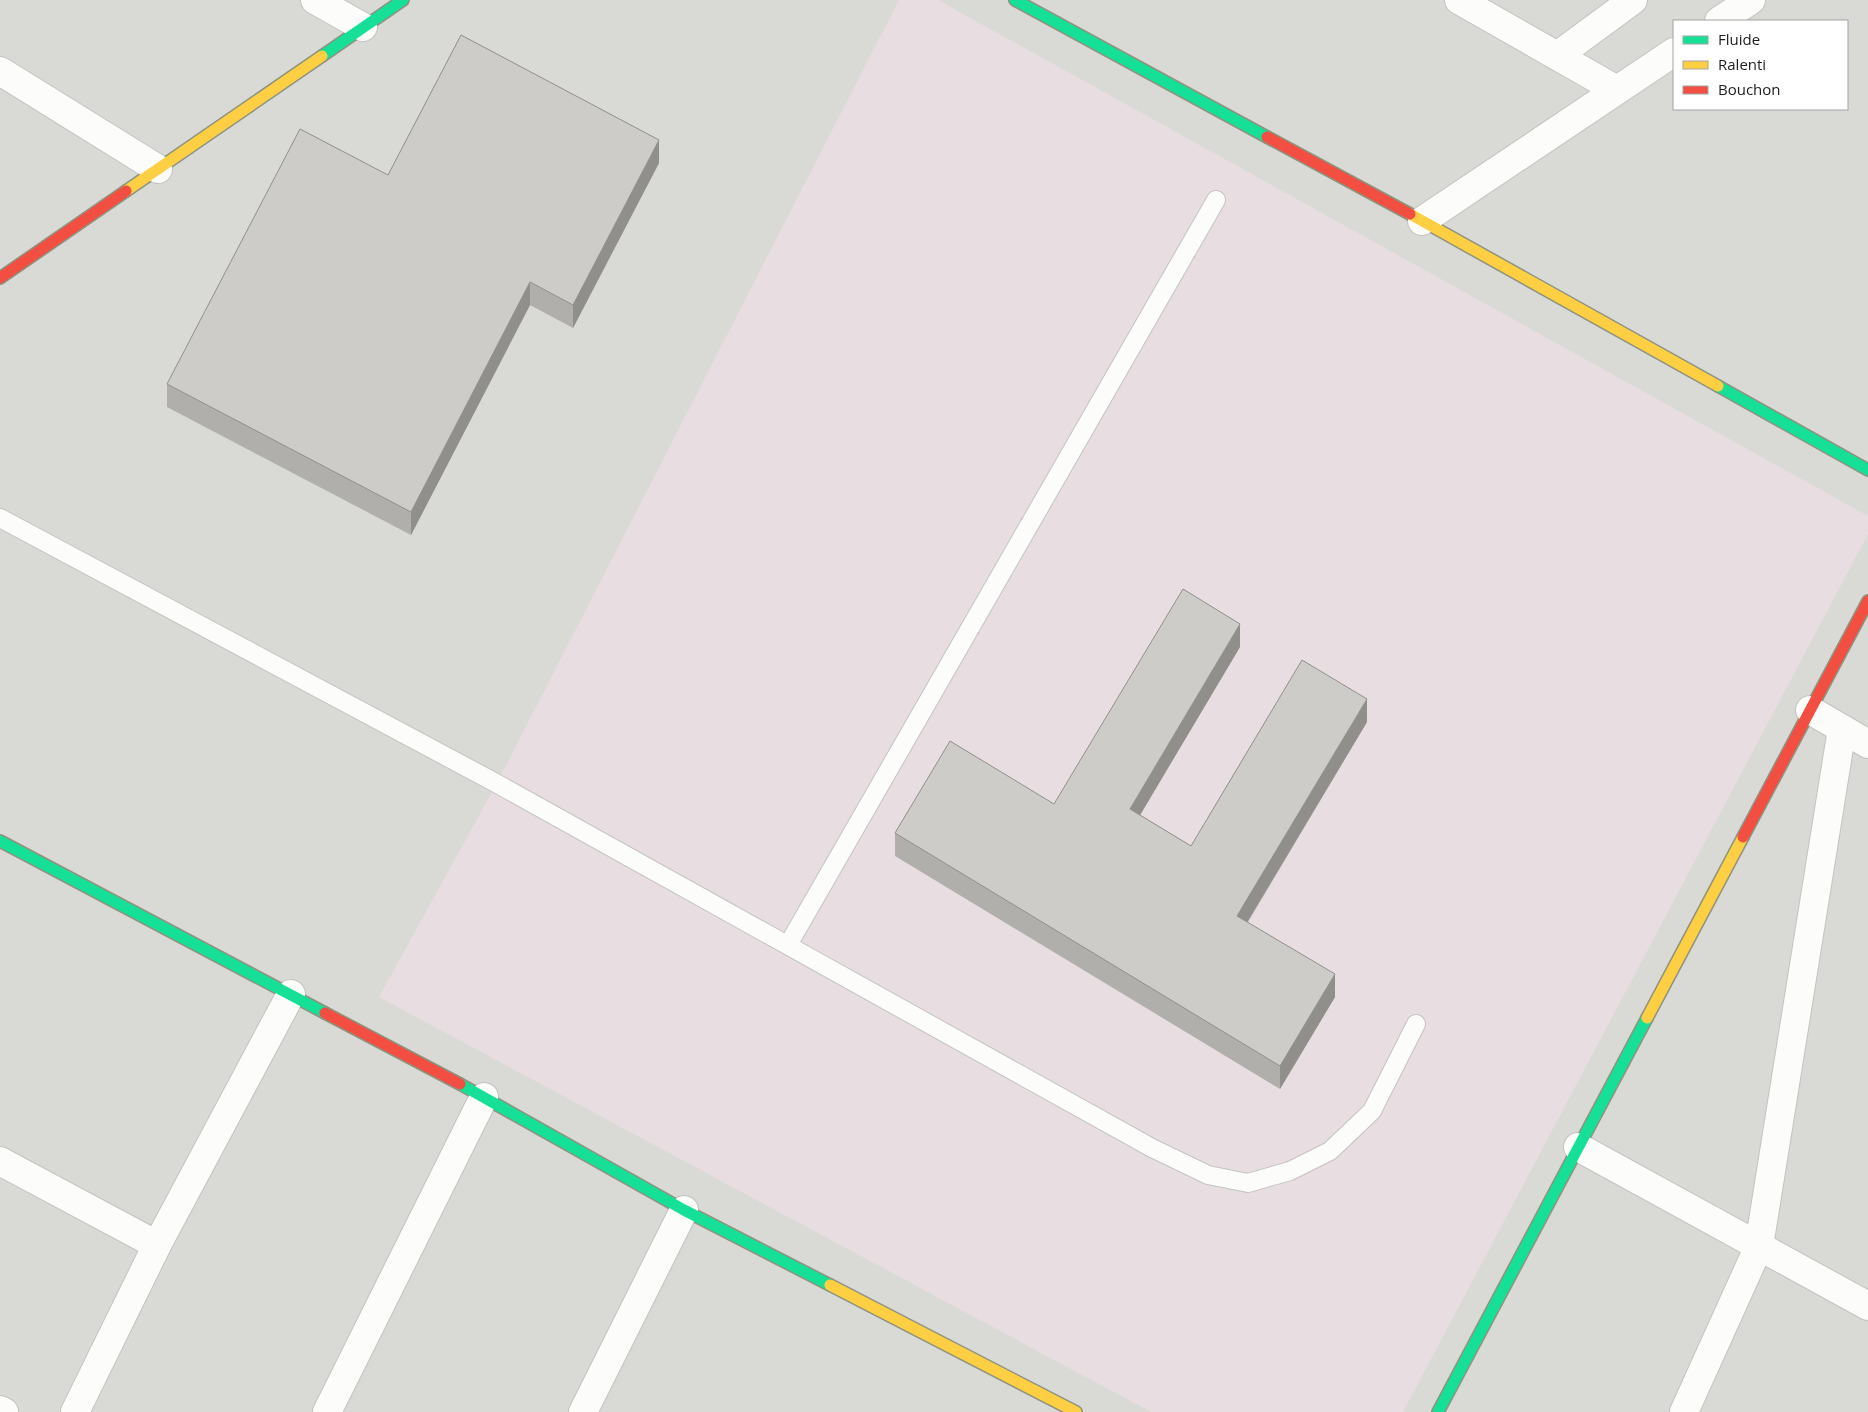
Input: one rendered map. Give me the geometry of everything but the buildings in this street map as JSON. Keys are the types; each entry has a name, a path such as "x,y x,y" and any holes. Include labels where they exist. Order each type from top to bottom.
{"street":[{"path":"315,0 363,28"},
{"path":"0,278 402,0"},
{"path":"1015,0 1422,222 1868,470"},
{"path":"1459,0 1617,90"},
{"path":"1557,56 1633,0"},
{"path":"1721,20 1751,0"},
{"path":"1422,222 1673,53"},
{"path":"0,71 158,169"},
{"path":"1438,1412 1868,600"},
{"path":"1810,710 1868,744"},
{"path":"1684,1412 1759,1246 1842,729"},
{"path":"0,841 484,1097 684,1210 1076,1412"},
{"path":"75,1412 157,1245 291,994"},
{"path":"327,1412 484,1097"},
{"path":"1578,1147 1868,1306"},
{"path":"0,1161 157,1245"},
{"path":"583,1412 684,1210"},
{"path":"0,1410 4,1412"}],"lane":[{"path":"788,945 1216,200"},
{"path":"0,518 477,773 1152,1148 1208,1175 1248,1183 1290,1171 1330,1151 1372,1110 1416,1024"}],"shaded area":[{"path":"0,0 1868,0 1868,1412 0,1412"},
{"path":"899,0 938,0 1868,516 1868,534 1403,1412 1151,1412 379,997 497,783"}],"traffic: fast":[{"path":"322,56 403,0"},
{"path":"1015,0 1267,137"},
{"path":"1718,386 1868,470"},
{"path":"0,841 325,1013"},
{"path":"1438,1412 1647,1018"},
{"path":"460,1084 684,1210 830,1285"}],"traffic: slow":[{"path":"126,191 322,56"},
{"path":"1410,214 1718,386"},
{"path":"1647,1018 1743,837"},
{"path":"830,1285 1076,1412"}],"traffic: jam":[{"path":"1267,137 1410,214"},
{"path":"0,278 126,191"},
{"path":"1743,837 1868,601"},
{"path":"325,1013 460,1084"}]}
